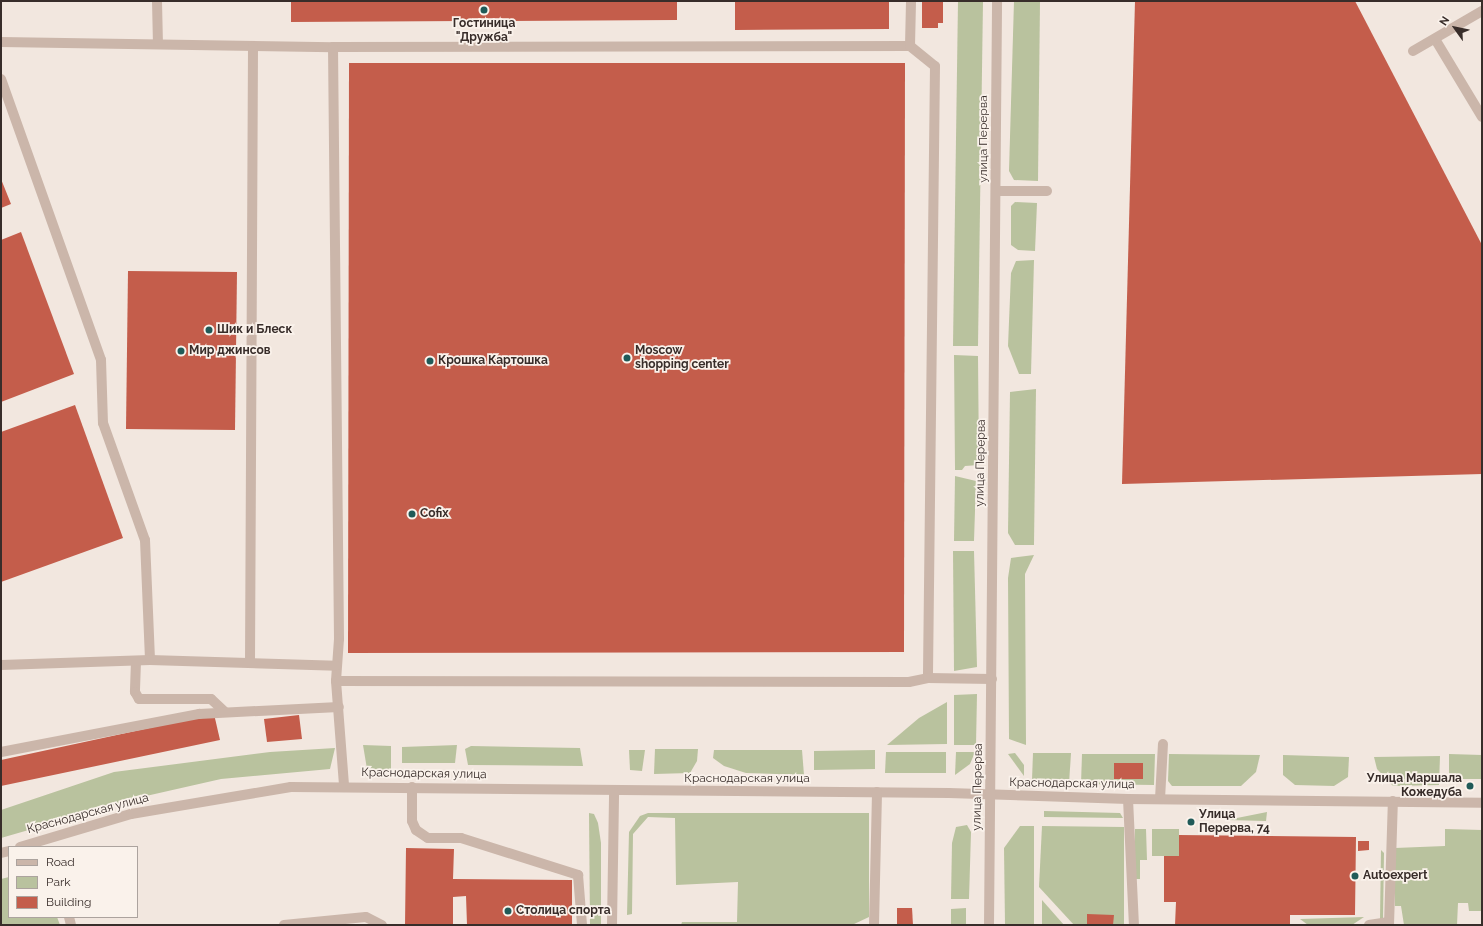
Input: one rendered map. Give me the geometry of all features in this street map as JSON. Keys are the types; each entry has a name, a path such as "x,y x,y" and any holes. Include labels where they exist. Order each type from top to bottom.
{"street":[{"path":"156,1 158,44"},
{"path":"910,46 911,1"},
{"name":"улица Перерва","path":"989,925 998,1"},
{"path":"1413,51 1482,11"},
{"path":"1435,39 1482,117"},
{"path":"1,42 333,47 910,46 935,66 928,678"},
{"path":"250,662 253,46"},
{"path":"333,47 339,638 336,681 344,786"},
{"path":"1,79 101,360 104,423 145,540 150,660"},
{"path":"997,191 1047,191"},
{"path":"1,665 150,660 250,662 336,666"},
{"path":"136,661 135,692 140,699 211,699 225,712"},
{"path":"336,681 909,682 928,678 992,679"},
{"path":"1,752 225,712 339,707"},
{"path":"1160,799 1163,744"},
{"name":"Краснодарская улица","path":"26,846 46,843 131,814 234,794 344,786 614,792 877,792 1128,799 1482,803"},
{"path":"412,787 412,820 416,830 428,838 461,838 578,875 582,925"},
{"path":"612,925 614,792"},
{"path":"874,925 877,792"},
{"path":"1128,799 1134,925"},
{"path":"1369,925 1389,924 1393,801"},
{"path":"284,925 366,917 382,925"}],"green space":[{"path":"958,1 983,1 978,346 953,346"},
{"path":"1014,1 1040,1 1038,181 1014,180 1009,171"},
{"path":"1015,202 1037,203 1035,251 1018,250 1011,245 1011,206"},
{"path":"1034,260 1031,374 1019,374 1008,346 1011,273 1016,261"},
{"path":"954,355 978,356 979,465 965,466 962,470 955,470"},
{"path":"1036,389 1034,545 1015,545 1008,533 1010,392"},
{"path":"955,476 976,481 974,541 954,541"},
{"path":"953,551 974,551 977,667 954,671"},
{"path":"1034,555 1025,574 1026,745 1009,739 1008,578 1011,558"},
{"path":"977,694 976,745 954,745 954,695"},
{"path":"947,702 947,744 887,745 919,718"},
{"path":"363,745 391,746 391,771 367,769"},
{"path":"457,745 455,763 402,763 402,747"},
{"path":"471,746 580,748 583,766 468,765 465,749"},
{"path":"335,748 330,769 221,779 146,796 1,838 1,810 114,772 270,752"},
{"path":"655,749 698,749 697,761 690,773 654,774"},
{"path":"629,750 645,750 642,771 630,770"},
{"path":"714,750 802,750 804,775 746,773 724,766 713,758"},
{"path":"875,750 875,769 814,770 814,751"},
{"path":"886,752 946,752 946,773 885,773"},
{"path":"956,752 975,752 970,764 955,775"},
{"path":"1015,753 1024,765 1024,776 1008,754"},
{"path":"1033,753 1071,753 1069,784 1032,780"},
{"path":"1082,754 1155,754 1154,785 1081,784"},
{"path":"1169,754 1260,755 1256,772 1241,786 1172,786 1168,781"},
{"path":"1449,754 1482,755 1482,779 1449,779"},
{"path":"1283,755 1349,757 1348,777 1334,786 1295,785 1283,775"},
{"path":"1440,756 1439,785 1393,786 1377,769 1374,757"},
{"path":"1044,811 1120,813 1123,818 1044,817"},
{"path":"1267,812 1266,821 1227,820"},
{"path":"589,813 594,814 598,823 601,843 601,925 590,925"},
{"path":"648,813 869,813 869,917 852,925 681,925 682,922 737,922 738,882 676,885 675,818 648,817 633,834 632,914 627,915 629,832 640,816"},
{"path":"967,825 971,832 969,899 951,899 952,843 956,827"},
{"path":"1020,826 1034,826 1034,925 1005,925 1004,848"},
{"path":"1042,826 1124,827 1124,925 1074,925 1039,887"},
{"path":"1135,829 1146,829 1147,860 1140,860 1140,879 1135,879"},
{"path":"1152,829 1179,829 1179,856 1152,856"},
{"path":"1445,829 1482,830 1482,911 1469,911 1468,903 1458,903 1457,925 1404,925 1401,906 1395,906 1395,848 1445,846"},
{"path":"1381,850 1384,853 1383,919 1380,920"},
{"path":"8,877 8,918 57,918 60,925 1,925 1,879"},
{"path":"1042,900 1064,925 1042,925"},
{"path":"966,908 966,925 951,925 951,909"},
{"path":"1364,917 1352,925 1308,925 1300,919"}],"building":[{"name":"Гостиница \"Дружба\"","path":"291,1 677,1 677,20 291,22"},
{"path":"735,1 889,1 889,29 735,30"},
{"path":"922,1 943,1 943,23 938,23 938,28 922,28"},
{"path":"1135,1 1355,1 1482,245 1482,474 1122,484"},
{"name":"Moscow shopping center","path":"349,63 905,63 904,652 348,653"},
{"path":"1,179 11,204 1,208"},
{"path":"21,232 74,374 1,402 1,240"},
{"name":"Мир джинсов","path":"128,271 237,272 235,430 126,429"},
{"path":"75,405 123,538 1,582 1,432"},
{"path":"214,714 220,740 1,786 1,760"},
{"path":"299,715 302,739 267,742 264,719"},
{"path":"1114,763 1143,763 1143,779 1114,779"},
{"path":"1179,835 1356,837 1355,915 1290,915 1290,925 1175,925 1176,902 1164,902 1164,856 1179,856"},
{"path":"1358,841 1369,841 1369,850 1358,851"},
{"path":"406,848 454,849 453,879 572,880 572,925 467,925 466,896 453,897 453,925 405,925"},
{"path":"897,908 912,908 913,925 897,925"},
{"path":"1087,914 1114,915 1113,925 1087,925"}],"place":[{"name":"Гостиница \"Дружба\"","path":"484,10"},
{"name":"Шик и Блеск","path":"209,330"},
{"name":"Мир джинсов","path":"181,351"},
{"name":"Moscow shopping center","path":"627,358"},
{"name":"Крошка Картошка","path":"430,361"},
{"name":"Cofix","path":"412,514"},
{"name":"Улица Маршала Кожедуба","path":"1470,786"},
{"name":"Улица Перерва, 74","path":"1191,822"},
{"name":"Autoexpert","path":"1355,876"},
{"name":"Столица спорта","path":"508,911"}]}
